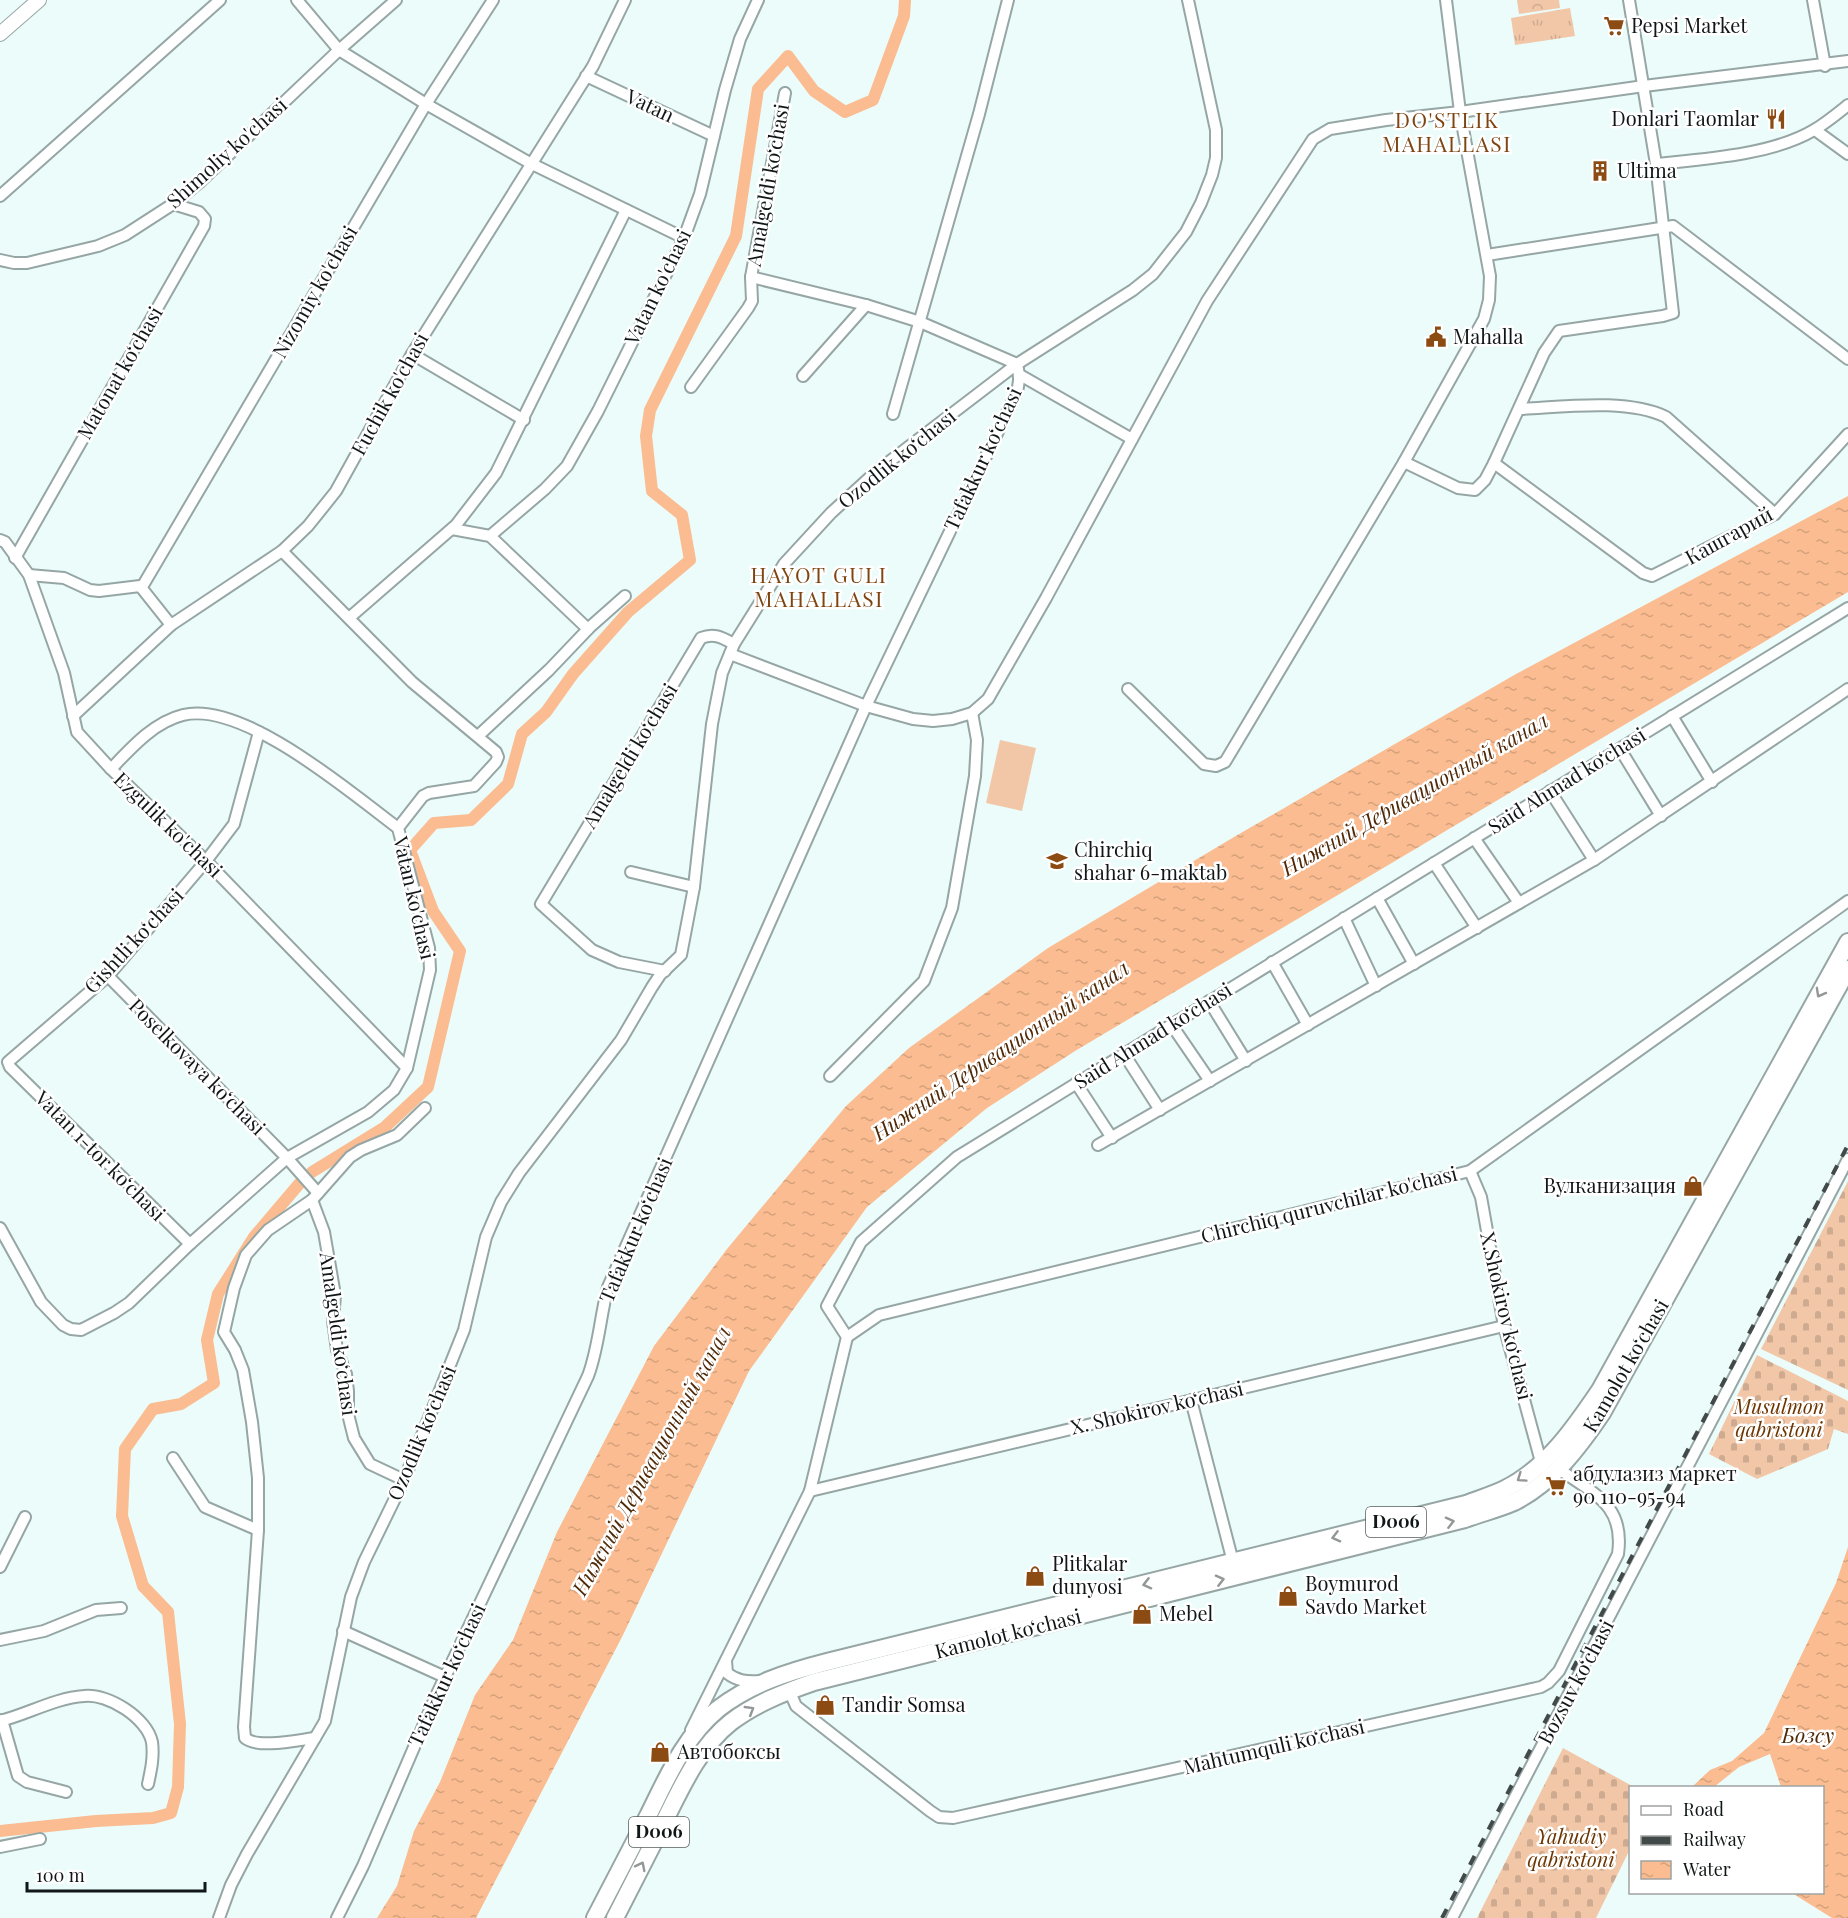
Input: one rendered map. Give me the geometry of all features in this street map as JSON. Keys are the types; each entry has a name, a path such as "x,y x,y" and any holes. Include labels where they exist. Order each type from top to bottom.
{"main road":[{"name":"D006","path":"595,1918 679,1754 698,1729 718,1709 767,1680 789,1671 1107,1601 1233,1562 1466,1504 1506,1488 1541,1462 1570,1432 1605,1381 1848,942"},
{"name":"Kamolot ko‘chasi","path":"615,1918 687,1777 706,1748 732,1721 753,1707 789,1690 1107,1601 1465,1519 1515,1501 1546,1481 1559,1469 1602,1413 1848,969"}],"street":[{"path":"0,34 39,0"},
{"path":"0,196 220,0"},
{"path":"297,0 339,50 426,104 530,163 684,238"},
{"name":"Shimoliy ko'chasi","path":"0,260 27,263 98,246 125,235 172,204 201,181 339,50 396,0"},
{"name":"Nizomiy ko'chasi","path":"142,587 426,104 493,0"},
{"name":"Fuchik ko'chasi","path":"73,716 171,624 282,551 308,526 336,491 411,354 586,76 625,0"},
{"name":"Vatan ko'chasi","path":"490,536 545,489 567,466 598,411 684,238 700,194 740,39 758,0"},
{"name":"Ozodlik ko‘chasi","path":"893,414 979,114 1008,0"},
{"name":"Tafakkur ko‘chasi","path":"338,1918 445,1677 588,1376 593,1363 608,1287 866,706 1015,396 1019,386 1019,370 1153,274 1186,232 1201,203 1216,158 1216,130 1188,0"},
{"path":"1128,689 1204,764 1216,766 1225,762 1404,462 1484,319 1489,300 1490,276 1461,112 1446,0"},
{"path":"1404,462 1458,488 1475,490 1485,480 1494,464 1544,352 1559,331 1673,313 1656,164 1629,0"},
{"path":"1813,0 1825,66"},
{"path":"732,649 866,706 913,719 933,721 952,719 972,713 988,699 1046,598 1207,301 1313,139 1330,129 1644,86 1825,66 1848,61"},
{"name":"Vatan","path":"586,76 714,136"},
{"name":"Amalgeldi ko‘chasi","path":"691,387 748,308 752,297 751,277 785,93"},
{"path":"1656,164 1724,157 1785,143 1815,130 1848,105"},
{"path":"1815,130 1848,154"},
{"name":"Matonat ko‘chasi","path":"15,558 204,226 205,219 199,212 172,204"},
{"path":"349,618 452,529 479,498 496,473 626,210"},
{"path":"1487,255 1673,226 1848,359"},
{"name":"Amalgeldi ko‘chasi","path":"751,277 920,322"},
{"path":"803,376 866,306"},
{"path":"920,322 1019,370 1132,439"},
{"path":"411,354 524,420"},
{"name":"Ozodlik ko‘chasi","path":"219,1918 231,1885 247,1854 325,1721 351,1597 364,1562 404,1480 465,1330 486,1237 501,1202 519,1173 621,1040 652,987 681,955 694,887 712,724 722,673 732,649 784,564 831,513 877,471 1019,370"},
{"path":"1520,408 1622,405 1652,410 1666,417 1775,514"},
{"name":"Кашгарий","path":"1494,464 1643,573 1652,576 1775,514 1848,434"},
{"path":"452,529 490,536 588,629"},
{"name":"Ezgulik ko'chasi","path":"0,540 5,542 29,575 64,673 77,732 111,770 207,861 407,1068"},
{"name":"Vatan ko'chasi","path":"0,1228 41,1302 63,1325 81,1330 129,1303 190,1244 287,1158 373,1108 394,1090 407,1068 430,970 430,961 429,948 398,828 423,796 474,786 498,757 496,752 478,736 412,682 282,551"},
{"path":"29,575 64,578 90,590 142,587 171,624"},
{"path":"478,736 625,596"},
{"name":"Said Ahmad ko‘chasi","path":"847,1337 827,1306 861,1242 957,1156 1848,608"},
{"name":"Amalgeldi ko‘chasi","path":"665,971 619,962 592,950 541,904 701,638 709,635 718,636 732,649"},
{"path":"1098,1145 1594,860 1848,689"},
{"path":"111,770 137,743 160,725 183,715 206,713 228,719 277,741 398,828"},
{"path":"830,1076 924,981 952,908 975,776 977,740 972,713"},
{"path":"1672,716 1712,782"},
{"name":"Gishtli ko‘chasi","path":"10,1067 8,1062 11,1058 108,976 207,861 234,824 259,732"},
{"path":"1620,749 1661,816"},
{"path":"1550,791 1594,860"},
{"path":"1474,838 1519,903"},
{"path":"1434,863 1477,928"},
{"path":"631,872 694,887"},
{"path":"1377,898 1414,964"},
{"name":"Chirchiq quruvchilar ko'chasi","path":"847,1337 879,1315 1470,1171 1848,901"},
{"path":"1344,918 1376,986"},
{"path":"1272,963 1308,1025"},
{"name":"Poselkovaya ko‘chasi","path":"108,976 287,1158 315,1197"},
{"path":"1209,1002 1246,1061"},
{"path":"1171,1024 1210,1081"},
{"path":"1124,1053 1160,1110"},
{"name":"Vatan 1-tor ko‘chasi","path":"10,1067 190,1244"},
{"path":"1076,1083 1112,1138"},
{"path":"315,1738 269,1743 250,1742 245,1738 258,1530 258,1478 248,1397 240,1361 226,1338 224,1325 242,1264 254,1244 268,1230 286,1220 315,1197 350,1157 398,1135 425,1108"},
{"name":"Bozsuv ko‘chasi","path":"1452,1918 1848,1159"},
{"name":"X.Shokirov ko‘chasi","path":"1470,1171 1481,1197 1504,1326 1541,1462"},
{"name":"Amalgeldi ko‘chasi","path":"315,1197 324,1232 335,1295 333,1322 337,1350 348,1390 348,1414 354,1438 370,1464 404,1480"},
{"name":"X. Shokirov ko‘chasi","path":"810,1491 1504,1326"},
{"path":"679,1754 810,1491 847,1337"},
{"path":"1191,1400 1233,1562"},
{"path":"173,1458 205,1507 258,1530"},
{"name":"Mahtumquli ko‘chasi","path":"789,1690 796,1706 939,1817 953,1818 1541,1687 1548,1683 1558,1671 1617,1554 1619,1543 1618,1528 1610,1507 1559,1469"},
{"path":"0,1567 25,1517"},
{"path":"0,1640 44,1631 96,1610 121,1608"},
{"path":"343,1631 445,1677"},
{"path":"726,1661 727,1673 734,1678 749,1682 767,1680"},
{"path":"66,1792 27,1782 18,1776 1,1720 86,1695 96,1696 115,1704 142,1722 151,1739 153,1759 148,1784"},
{"path":"0,1847 40,1839"}],"green space":[{"path":"1517,0 1559,0 1560,8 1519,14"},
{"path":"1570,8 1575,36 1515,45 1511,18"},
{"path":"1000,740 1036,748 1022,811 986,803"},
{"path":"1848,1181 1848,1390 1761,1349"},
{"name":"Musulmon qabristoni","path":"1757,1355 1848,1401 1848,1434 1834,1429 1828,1449 1757,1479 1709,1454"},
{"name":"Yahudiy qabristoni","path":"1563,1748 1632,1786 1629,1786 1629,1851 1596,1918 1477,1918"}],"water":[{"name":"Нижний Деривационный канал","path":"1848,496 1848,592 1075,1051 987,1108 867,1207 749,1371 623,1635 476,1918 377,1918 397,1886 414,1831 440,1782 475,1695 513,1640 557,1532 654,1346 727,1249 846,1106 909,1048 1048,948 1234,837 1516,674"},
{"name":"Бозсу","path":"1848,1547 1848,1918 1832,1918 1794,1894 1824,1894 1824,1786 1781,1786 1770,1754 1739,1767 1715,1786 1693,1786 1710,1770 1732,1761 1764,1733 1836,1583"}],"waterway":[{"path":"312,1172 385,1127 428,1087 460,951 433,911 410,850 434,823 471,820 508,784 522,734 546,712 573,674 628,612 690,560 682,515 652,491 646,436 650,410 736,236 758,89 788,56 814,91 845,112 873,100 904,16 905,0"},
{"path":"0,1831 96,1821 153,1818 171,1813 178,1787 180,1724 168,1612 143,1586 122,1516 125,1449 153,1409 181,1404 214,1383 207,1340 218,1294 254,1237 299,1184"}],"railway":[{"path":"1442,1918 1848,1145"}],"place":[{"name":"Pepsi Market","path":"1614,26"},
{"name":"Donlari Taomlar","path":"1776,119"},
{"name":"Ultima","path":"1600,171"},
{"name":"Mahalla","path":"1436,337"},
{"name":"Chirchiq shahar 6-maktab","path":"1057,861"},
{"name":"Вулканизация","path":"1693,1186"},
{"name":"абдулазиз маркет 90 110-95-94","path":"1556,1486"},
{"name":"Plitkalar dunyosi","path":"1035,1576"},
{"name":"Boymurod Savdo Market","path":"1288,1596"},
{"name":"Mebel","path":"1142,1614"},
{"name":"Tandir Somsa","path":"825,1705"},
{"name":"Автобоксы","path":"660,1752"}],"district":[{"name":"DO'STLIK MAHALLASI","path":"1447,133"},
{"name":"HAYOT GULI MAHALLASI","path":"819,588"}]}
